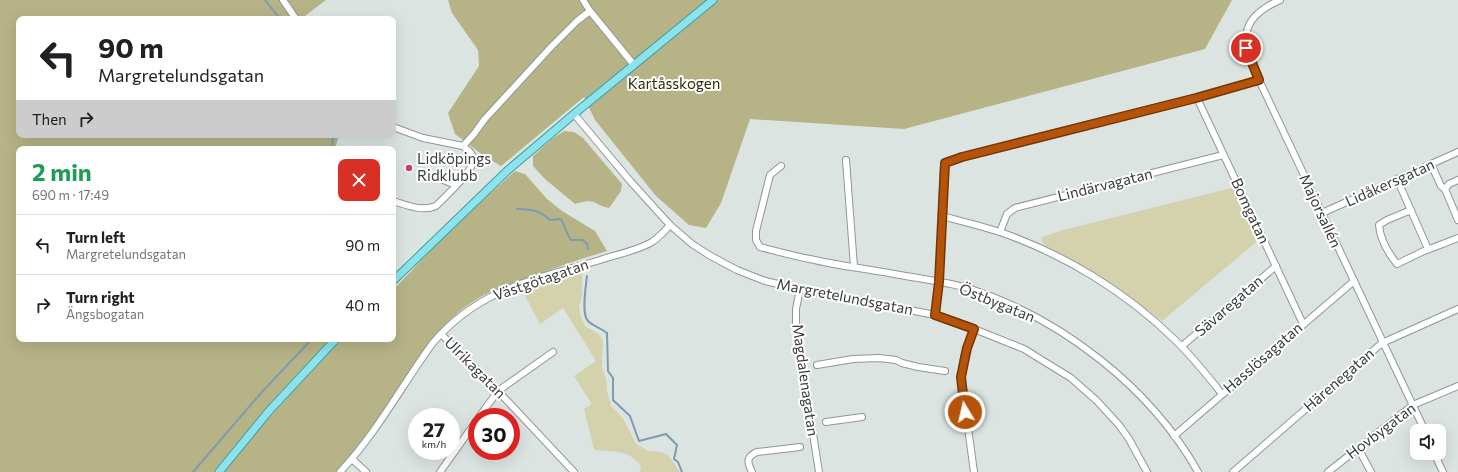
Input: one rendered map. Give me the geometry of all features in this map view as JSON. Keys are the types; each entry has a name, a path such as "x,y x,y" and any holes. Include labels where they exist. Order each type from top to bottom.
{"main road":[{"path":"396,278 508,170 713,0"},
{"path":"219,472 269,411 333,342"}],"street":[{"path":"283,0 294,16"},
{"path":"583,0 590,11 634,65"},
{"name":"Majorsallén","path":"1280,0 1256,14 1246,33 1246,48 1259,80 1382,343 1422,424"},
{"path":"463,146 484,120 546,53 577,21 590,11"},
{"path":"935,315 939,282 945,163 955,159 1196,98 1259,80"},
{"name":"Bomgatan","path":"1196,98 1303,324"},
{"name":"Margretelundsgatan","path":"574,114 631,182 670,225 692,244 737,270 765,280 800,289 935,315 1024,349 1051,365 1085,389 1119,425 1136,450 1147,472"},
{"path":"396,128 423,138 463,146 470,152 474,163 470,170 436,206 429,209 422,209 396,202"},
{"name":"Lidåkersgatan","path":"1322,213 1458,152"},
{"name":"Lindärvagatan","path":"1000,232 1007,214 1015,208 1224,155"},
{"path":"846,160 854,267"},
{"path":"1431,164 1441,186 1445,189 1458,220"},
{"name":"Östbygatan","path":"781,166 770,175 756,231 756,240 760,247 808,259 939,282 970,289 1018,308 1078,343 1098,358 1128,385 1151,408 1174,436 1198,472"},
{"path":"1397,179 1428,249 1427,250"},
{"path":"443,180 456,184"},
{"path":"1445,189 1449,184 1458,180"},
{"path":"1411,210 1386,220 1379,225 1390,254 1397,264 1458,238"},
{"path":"942,216 1000,232 1052,254 1099,280 1140,308 1182,346 1222,394"},
{"name":"Västgötagatan","path":"340,472 373,432 425,354 441,334 473,306 512,286 632,251 652,242 670,225"},
{"name":"Sävaregatan","path":"1182,346 1276,266"},
{"name":"Hasslösagatan","path":"1174,436 1354,281"},
{"name":"Magdalenagatan","path":"800,289 796,309 796,325 818,472"},
{"name":"Härenegatan","path":"1233,472 1382,343 1458,309"},
{"path":"974,329 967,348 961,377 974,472"},
{"name":"Ulrikagatan","path":"441,334 498,391 574,472"},
{"path":"486,408 498,391 553,352"},
{"path":"817,365 853,359 879,358 896,360 909,366 945,371"},
{"name":"Hovbygatan","path":"1328,472 1413,405 1458,386"},
{"path":"826,422 862,417"},
{"path":"440,472 468,433"},
{"path":"752,472 748,462 749,457 752,454 757,452 800,448"},
{"path":"1358,448 1370,472"},
{"path":"352,459 366,472"},
{"path":"1437,460 1443,472"}],"shaded area":[{"path":"1235,187 1260,239 1162,321 1106,281 1047,247 1042,242 1042,237 1063,230"},
{"path":"576,271 582,273 582,296 579,306 580,314 585,326 599,334 603,341 602,367 611,406 623,418 636,444 649,451 661,452 668,455 680,472 640,472 641,466 626,454 614,451 594,450 584,409 592,404 574,376 596,361 563,308 540,324 523,292 528,287"}],"green space":[{"path":"0,0 326,0 305,16 16,16 16,138 338,138 336,146 16,146 16,342 396,342 396,286 451,229 515,171 525,174 547,199 562,211 595,231 607,251 563,265 488,293 456,314 429,342 371,430 350,458 336,472 0,472"},
{"name":"Kartåsskogen","path":"448,0 1232,0 1205,49 904,129 750,119 721,203 706,228 689,225 656,196 595,120 584,97 501,166 484,156 455,134 448,113 479,66 478,50 452,13"},
{"path":"564,131 574,132 583,138 622,184 621,191 609,208 592,201 575,204 545,179 533,166 533,156 552,139"}],"waterway":[{"path":"265,0 278,16"},
{"path":"332,146 333,138"},
{"path":"517,209 535,211 550,220 561,219 571,240 583,240 587,244 588,249"},
{"path":"587,276 584,300 586,317 588,321 607,333 608,371 613,378 613,400 630,416 639,441 666,434 677,445 674,459 678,462 682,472"},
{"path":"193,472 261,393 309,342"}],"place":[{"name":"Lidköpings Ridklubb","path":"409,168"}],"route":[{"path":"965,412 961,381 962,367 974,329 935,315 939,282 945,163 962,157 1196,98 1259,80 1246,48"}]}
